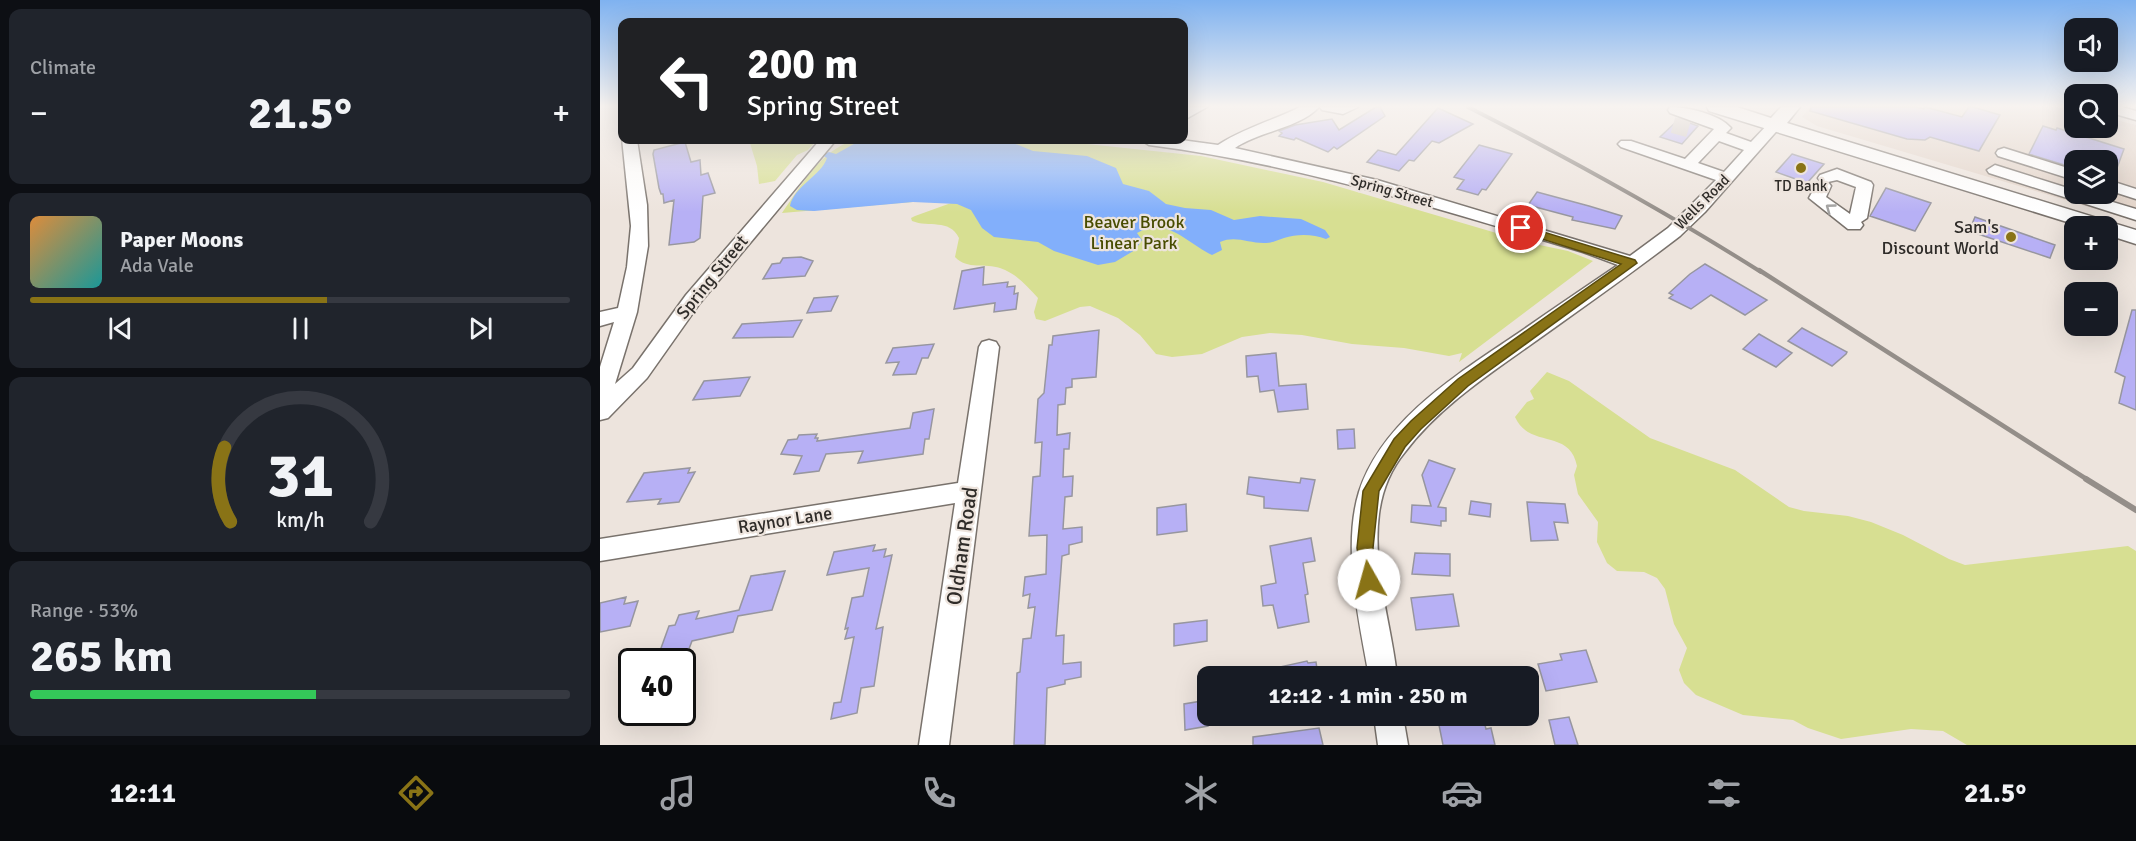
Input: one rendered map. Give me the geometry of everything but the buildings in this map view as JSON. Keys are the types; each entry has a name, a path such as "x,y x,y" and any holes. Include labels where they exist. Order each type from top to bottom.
{"main road":[{"path":"1829,142 2070,216"},
{"path":"2118,231 2136,237"}],"street":[{"path":"1223,150 1233,142"},
{"path":"1688,165 1705,142"},
{"path":"1745,142 1754,148"},
{"name":"Wells Road","path":"1382,666 1365,548 1371,491 1383,467 1416,425 1463,383 1683,224 1760,142"},
{"path":"600,396 625,313 640,227 630,144"},
{"name":"Spring Street","path":"600,412 640,373 693,299 796,174 825,144"},
{"name":"Spring Street","path":"1180,144 1223,150 1344,177 1589,248 1631,263"},
{"path":"1626,144 1727,178"},
{"path":"2004,153 2064,172"},
{"path":"1995,170 2136,215"},
{"path":"1837,174 1865,186 1856,222 1817,198 1824,182 1837,174"},
{"path":"2118,187 2135,191"},
{"path":"600,319 625,313"},
{"name":"Oldham Road","path":"934,745 989,347"},
{"name":"Raynor Lane","path":"600,550 970,491"},
{"path":"1390,726 1393,745"}],"shaded area":[{"path":"1870,142 2136,142 2136,221 2079,204 2118,204 2118,150 2064,150 2064,200"}],"green space":[{"path":"750,144 813,144 808,150 797,155 775,181 759,184 757,166"},
{"name":"Beaver Brook Linear Park","path":"1087,144 1201,156 1323,182 1530,243 1568,251 1593,261 1459,362 1462,353 1449,356 1404,348 1352,344 1302,335 1270,333 1242,337 1202,354 1172,357 1156,354 1140,335 1118,318 1090,306 1080,307 1045,321 1036,319 1034,312 1038,298 1025,284 1006,270 965,264 960,261 955,257 959,238 950,228 912,221 911,218 915,216 951,203 948,199 782,213 813,170 842,145"},
{"path":"1547,372 1569,381 1650,438 1735,470 1789,507 1871,522 1965,565 2128,546 2136,551 2136,745 1967,745 1943,731 1911,729 1841,739 1808,728 1793,720 1743,715 1696,695 1684,683 1679,670 1687,648 1674,624 1665,589 1657,578 1644,572 1617,571 1607,563 1597,542 1598,522 1578,494 1574,475 1577,466 1573,454 1558,442 1530,433 1521,427 1515,417 1527,402 1534,399 1530,391"}],"water":[{"path":"854,144 1016,144 1033,151 1087,156 1116,168 1123,184 1149,191 1166,204 1211,210 1234,220 1260,216 1301,219 1325,230 1330,237 1326,239 1300,235 1266,243 1226,240 1220,242 1222,250 1212,255 1167,229 1148,228 1137,233 1142,240 1135,250 1115,262 1098,265 1054,251 1038,242 994,237 982,228 971,210 957,204 913,202 814,211 797,210 790,206 792,199 824,164 827,158 822,155 829,152 836,154"}],"railway":[{"path":"1535,142 1689,228 1761,272"},
{"path":"1759,270 2088,480"},
{"path":"2086,479 2136,510"}],"place":[{"name":"TD Bank","path":"1801,168"},
{"name":"Sam's Discount World","path":"2011,237"}],"route":[{"path":"1369,580 1365,548 1366,518 1371,491 1399,443 1438,403 1463,383 1631,263 1521,228"}]}
